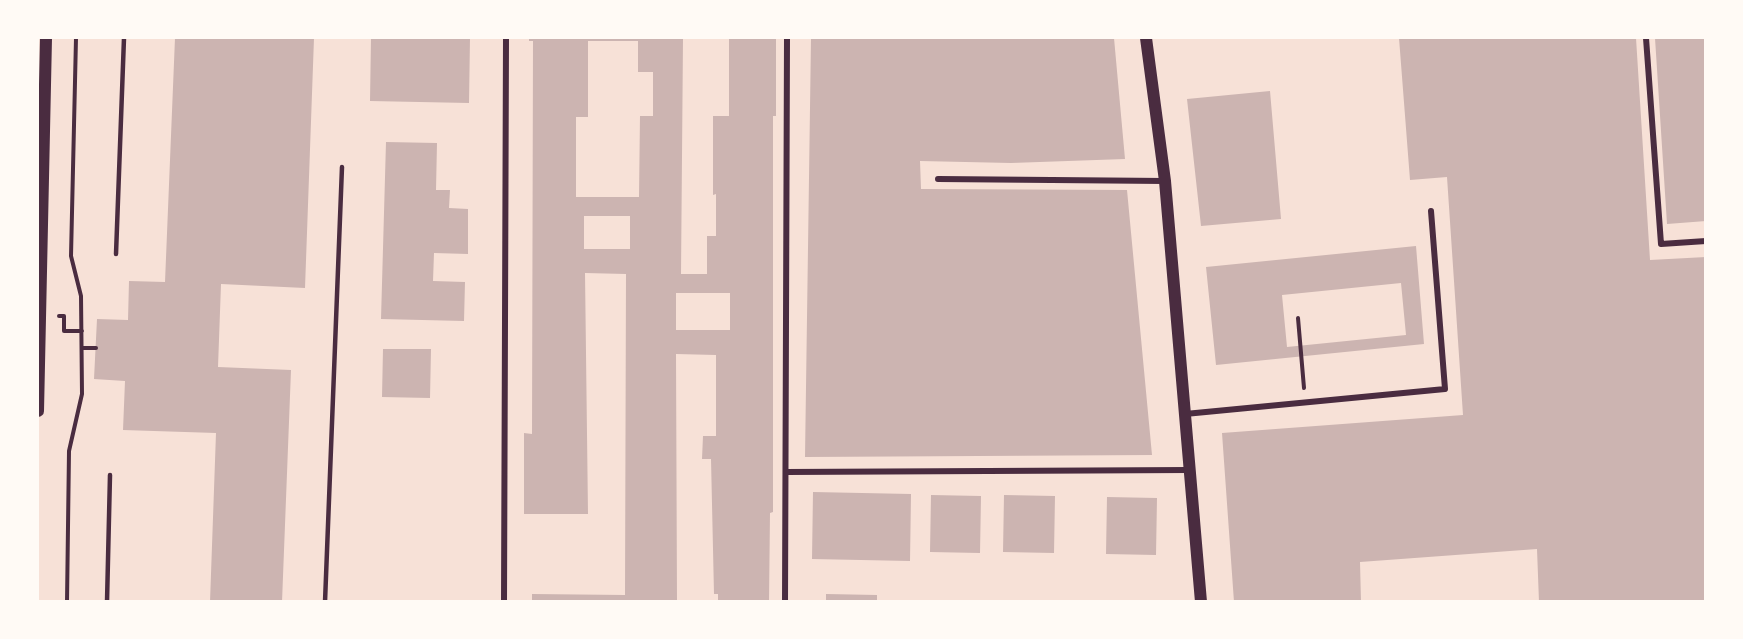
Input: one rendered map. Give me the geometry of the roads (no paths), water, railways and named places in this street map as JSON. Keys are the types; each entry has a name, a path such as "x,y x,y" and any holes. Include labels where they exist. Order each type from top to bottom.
{"main road":[{"path":"38,411 46,38"},
{"path":"1146,38 1165,181 1201,602"}],"street":[{"path":"504,602 506,38"},
{"path":"785,602 787,38"},
{"path":"1646,38 1661,244 1706,241"},
{"path":"938,178 1165,181"},
{"path":"1185,414 1305,405 1445,389 1431,211"},
{"path":"786,472 1189,470"}],"lane":[{"path":"116,254 124,38"},
{"path":"325,602 342,167"},
{"path":"106,602 110,475"}]}
